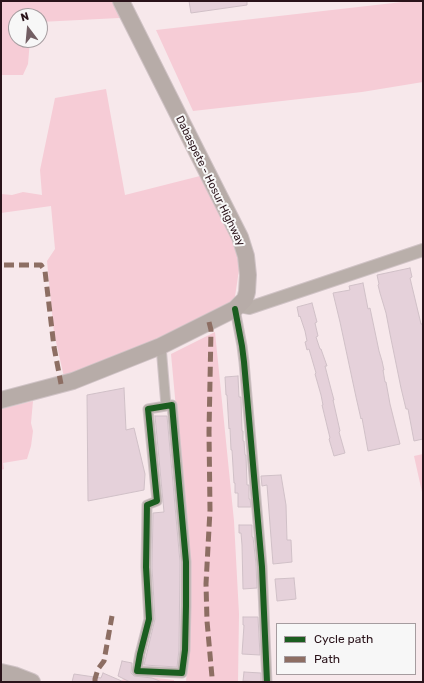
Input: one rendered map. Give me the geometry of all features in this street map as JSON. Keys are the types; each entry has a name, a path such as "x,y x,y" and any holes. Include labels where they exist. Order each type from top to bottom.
{"highway":[{"name":"Dabaspete - Hosur Highway","path":"121,1 240,237 246,256 248,275 245,299 237,307"},
{"path":"1,400 72,381 161,346 237,307"},
{"path":"9,676 32,682"}],"street":[{"path":"267,682 262,567 237,307 249,308 423,250"},
{"path":"161,346 166,406"},
{"path":"172,405 186,562 185,650 182,673 179,678 137,671 149,619 146,567 147,505 157,501 148,409 166,406 172,405"}],"shaded area":[{"path":"1,1 116,1 124,16 119,18 48,22 48,8 8,8 8,48 29,48 28,64 23,75 1,75"},
{"path":"411,1 423,1 423,82 362,92 193,111 156,30"},
{"path":"106,89 125,195 200,176 241,257 234,303 150,346 64,377 54,333 47,261 55,249 51,206 1,213 1,194 12,195 23,192 42,195 40,170 55,98"},
{"path":"215,332 234,521 239,614 238,682 186,682 190,561 171,354"},
{"path":"33,401 31,423 33,431 27,459 3,463 4,469 1,470 1,409"},
{"path":"423,454 423,492 422,492 414,456"},
{"path":"132,675 140,678 140,676 174,680 174,682 121,682"}],"building":[{"path":"189,1 247,1 247,5 191,13"},
{"path":"410,268 412,277 410,278 421,324 423,324 423,439 414,441 377,275"},
{"path":"363,283 368,309 370,308 384,370 385,382 400,444 368,451 362,418 361,419 333,293 350,290 349,286"},
{"path":"312,303 317,322 315,323 318,336 316,337 327,366 325,366 345,453 334,456 329,439 316,373 309,349 307,350 305,331 300,316 299,317 297,307"},
{"path":"238,376 239,397 241,397 243,441 246,455 247,485 249,485 249,499 251,507 238,507 238,493 235,493 234,483 225,377"},
{"path":"124,388 126,430 134,428 145,474 144,490 88,501 87,395"},
{"path":"155,416 167,416 180,562 179,650 177,667 144,665 155,619 152,567 153,513 164,512"},
{"path":"281,475 286,505 287,540 291,540 292,562 273,564 267,485 262,486 261,476"},
{"path":"239,525 252,525 257,588 243,589 242,545"},
{"path":"294,578 296,599 277,601 275,579"},
{"path":"243,617 258,617 260,655 242,654 244,625"},
{"path":"122,661 132,663 131,673 134,676 152,678 162,682 130,682 118,676"},
{"path":"244,672 261,673 261,682 243,681"},
{"path":"103,673 124,682 72,682 74,674 101,678"}],"marked path":[{"path":"4,265 41,265 45,271 54,347 61,384"},
{"path":"209,322 211,330 209,432 210,510 206,584 207,621 212,677"},
{"path":"95,682 98,669 104,661 112,616"}],"cycle path":[{"path":"235,309 244,362 262,567 267,682"},
{"path":"172,405 186,562 185,650 182,673 137,671 149,619 146,567 147,505 157,501 148,409 172,405"}]}
